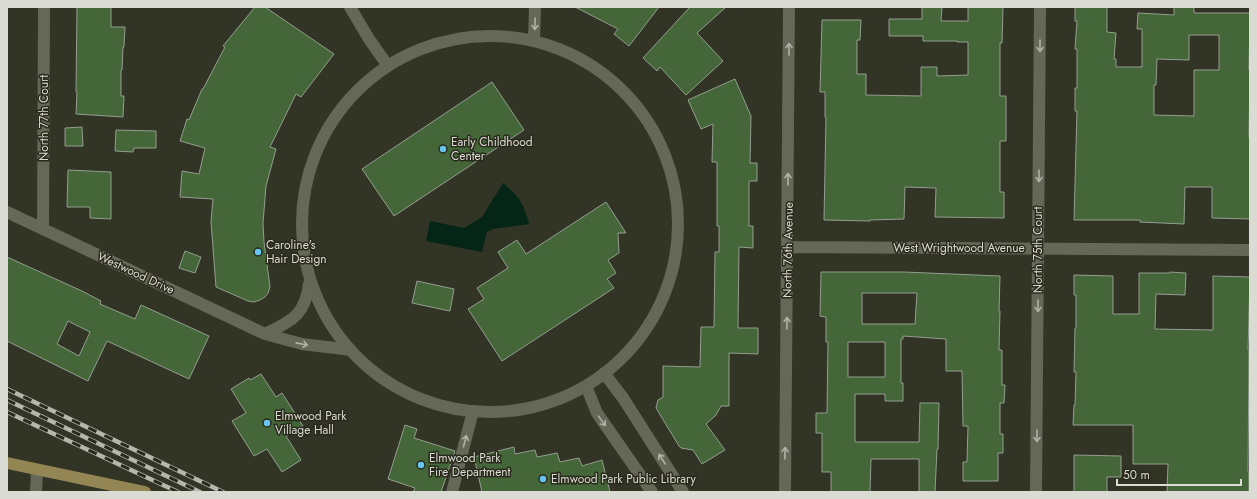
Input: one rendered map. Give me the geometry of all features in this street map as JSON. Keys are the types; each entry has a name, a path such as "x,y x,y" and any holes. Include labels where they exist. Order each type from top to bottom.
{"main road":[{"path":"7,463 145,492"}],"street":[{"name":"North 77th Court","path":"43,229 44,7"},
{"path":"350,7 369,39 388,66"},
{"path":"534,41 535,7"},
{"name":"North 76th Avenue","path":"785,492 789,7"},
{"name":"North 75th Court","path":"1036,492 1040,7"},
{"path":"265,334 288,322 301,310 307,295 309,284 304,248 302,215 307,182 317,150 324,135 342,107 365,83 388,66 425,47 454,39 491,36 534,41 560,49 585,61 607,76 627,94 644,115 658,138 667,157 675,186 679,215 678,245 668,288 655,315 643,334 623,357 604,374 586,386 542,405 506,411 473,411 437,404 404,391 374,372 351,350 334,329 309,284"},
{"name":"Westwood Drive","path":"7,212 265,334 302,344 351,350"},
{"name":"West Wrightwood Avenue","path":"788,247 1250,250"},
{"path":"604,374 623,398 683,492"},
{"path":"586,386 597,413 652,492"},
{"path":"452,492 473,411"},
{"path":"36,492 37,470"}],"shaded area":[{"path":"503,183 520,201 529,224 493,229 487,232 482,252 426,241 430,221 464,228 482,217"}],"building":[{"path":"77,7 111,7 111,27 125,27 121,70 121,96 124,96 123,117 76,114"},
{"path":"255,7 265,7 334,54 301,97 296,94 270,147 276,149 266,186 263,223 270,287 265,297 254,302 248,301 216,287 211,222 213,199 180,197 182,171 199,174 205,148 180,141 187,119 189,120 202,89 225,47 223,46"},
{"path":"575,7 659,7 629,46 614,34 618,29"},
{"path":"690,7 726,7 697,33 723,61 686,95 660,67 657,71 643,58"},
{"path":"922,7 942,7 941,21 968,21 968,7 1003,7 1002,43 1000,43 1000,96 1006,96 1006,141 1000,141 1000,192 1004,192 1004,218 935,217 936,188 905,187 904,219 870,221 824,220 826,117 825,92 820,92 822,20 861,20 860,40 857,40 857,74 866,74 866,95 921,96 921,67 937,67 937,76 968,75 968,42 923,41 923,36 889,36 889,19 922,19"},
{"path":"1075,7 1107,7 1107,32 1116,33 1114,59 1116,59 1116,67 1142,67 1142,29 1137,29 1138,13 1174,15 1174,7 1194,7 1194,13 1250,13 1250,219 1212,218 1212,187 1185,187 1184,224 1140,222 1140,220 1074,220 1077,111 1075,111 1075,88 1077,88 1077,49 1075,49 1077,21 1075,21","holes":["1189,35 1219,35 1219,70 1194,70 1194,116 1154,115 1154,85 1156,85 1157,59 1189,60"]},
{"path":"735,79 751,116 750,163 757,163 757,181 749,181 749,226 753,226 753,248 739,247 738,328 758,328 758,354 729,353 729,406 721,406 716,415 706,424 725,450 702,464 693,450 681,448 679,446 656,408 658,400 663,397 663,366 700,367 701,327 714,327 715,252 719,252 719,226 717,226 717,162 712,162 713,124 701,129 688,100"},
{"name":"Early Childhood Center","path":"492,82 524,130 394,216 362,169"},
{"path":"82,127 83,146 65,146 65,128"},
{"path":"116,130 156,131 156,148 134,148 133,152 115,151"},
{"path":"68,170 111,172 111,219 90,218 90,207 67,207"},
{"path":"606,202 626,233 618,233 619,253 608,260 616,273 607,279 614,288 502,361 468,309 484,299 477,288 508,268 498,252 517,240 526,254"},
{"path":"185,251 201,257 195,273 179,268"},
{"path":"7,257 82,291 101,301 100,304 135,319 141,305 209,336 189,379 107,341 88,381 7,341","holes":["68,321 90,332 79,356 57,344"]},
{"path":"821,272 904,272 1000,276 999,350 1002,350 1002,385 1005,385 1004,403 1000,403 1000,434 1003,434 1003,453 998,453 998,481 963,481 963,462 967,462 968,426 963,426 962,371 946,371 946,339 903,336 903,339 901,339 901,383 903,383 903,401 885,401 885,394 855,394 855,442 919,442 920,403 939,403 935,492 919,492 919,459 871,459 870,492 831,492 831,472 822,472 822,433 816,433 816,413 827,413 828,342 826,342 826,317 820,316","holes":["862,293 917,293 915,324 862,324","848,342 885,342 885,377 848,377"]},
{"path":"1139,273 1186,273 1185,295 1156,294 1155,329 1213,330 1213,276 1250,277 1248,350 1249,492 1167,492 1168,464 1133,464 1133,425 1073,425 1076,372 1074,372 1076,295 1074,295 1074,275 1113,276 1113,314 1139,314"},
{"path":"417,281 454,289 450,311 412,303"},
{"name":"Elmwood Park Village Hall","path":"261,374 276,397 282,393 303,426 286,436 301,460 282,472 267,449 254,456 232,421 246,413 231,389 249,378 250,380"},
{"name":"Elmwood Park Fire Department","path":"405,425 417,429 414,438 455,451 441,492 413,492 415,488 388,479"},
{"name":"Elmwood Park Public Library","path":"514,447 515,454 535,450 537,457 557,453 560,462 579,458 582,466 602,460 610,492 482,492 474,457"},
{"path":"1074,455 1121,456 1121,477 1107,477 1107,492 1074,492"}],"railway":[{"path":"7,389 223,492"},
{"path":"7,400 200,492"},
{"path":"7,412 178,492"}],"place":[{"name":"Early Childhood Center","path":"443,149"},
{"name":"Caroline's Hair Design","path":"258,252"},
{"name":"Elmwood Park Village Hall","path":"267,423"},
{"name":"Elmwood Park Fire Department","path":"421,465"},
{"name":"Elmwood Park Public Library","path":"543,479"}]}
